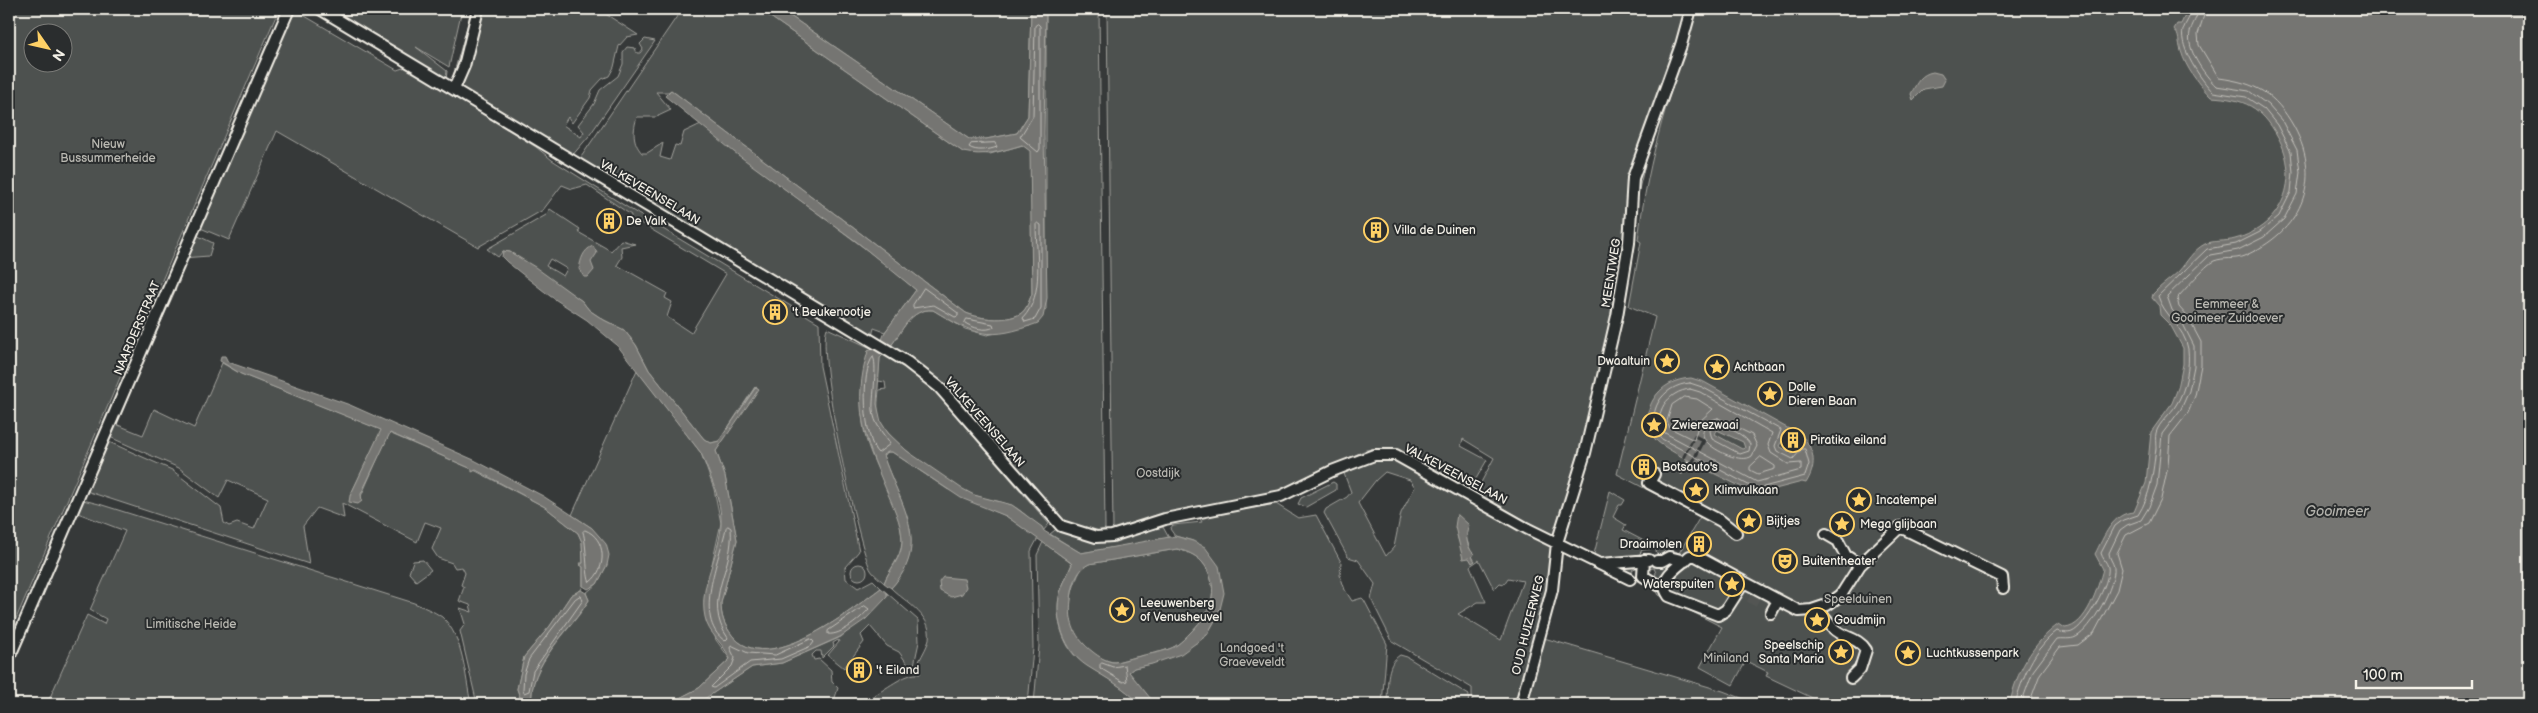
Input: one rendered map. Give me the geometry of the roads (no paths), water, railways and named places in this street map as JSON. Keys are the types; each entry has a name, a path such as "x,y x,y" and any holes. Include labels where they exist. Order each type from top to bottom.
{"street":[{"name":"NAARDERSTRAAT","path":"9,658 289,9"},
{"name":"VALKEVEENSELAAN","path":"320,9 894,353 938,387 1058,523 1084,535 1096,537 1112,536 1165,520 1281,496 1332,470 1374,455 1396,455 1526,528 1557,543"},
{"path":"454,89 464,66 478,9"},
{"name":"MEENTWEG","path":"1557,543 1585,453 1617,316 1629,243 1633,178 1681,45 1691,9"},
{"path":"1654,474 1649,483 1702,510 1736,533"},
{"path":"1744,582 1726,610 1718,615 1669,596 1665,585 1673,570 1690,556 1696,556 1799,611 1812,610 1827,605 1841,595 1860,565 1900,528 2002,577 2003,588"},
{"path":"1826,534 1838,541 1846,556 1860,565"},
{"path":"1557,543 1630,579"},
{"name":"OUD HUIZERWEG","path":"1522,704 1552,590 1557,543"},
{"path":"1600,564 1650,560 1662,561 1668,557 1685,561"},
{"path":"1650,560 1643,576 1658,585 1665,585"},
{"path":"1771,613 1778,600"},
{"path":"1812,610 1826,617 1832,627 1861,643 1866,650 1860,669 1851,678"}],"water":[{"path":"759,9 780,9 969,139 986,139 1017,133 1028,116 1031,9 1046,9 1044,133 1047,298 1043,317 1038,323 1007,332 983,333 961,326 933,310 925,310 907,322 890,347 881,342 885,332 916,290 857,242 734,152 665,96 671,90 966,313 979,317 1000,319 1020,314 1026,307 1032,294 1030,151 1022,145 986,154 963,152"},
{"name":"Gooimeer","path":"2188,9 2529,9 2529,704 2010,704 2016,681 2033,649 2059,624 2065,628 2073,626 2085,613 2095,595 2103,569 2095,554 2114,521 2126,513 2134,512 2146,483 2151,432 2172,403 2178,388 2183,364 2183,348 2171,326 2160,315 2159,306 2152,298 2153,294 2205,244 2235,239 2252,233 2265,223 2276,212 2283,199 2287,184 2288,169 2285,153 2272,126 2258,111 2242,102 2211,97 2190,70 2183,57 2174,29 2177,24 2181,24"},
{"path":"1933,72 1941,74 1945,80 1942,86 1924,89 1913,100 1911,94 1917,82 1925,75"},
{"path":"593,246 597,253 591,262 594,270 588,277 584,277 579,269 583,255"},
{"path":"503,251 510,252 535,267 582,301 589,310 624,330 636,345 649,370 704,439 711,443 719,441 756,387 759,389 716,451 725,476 737,540 721,603 724,620 732,635 747,647 765,649 786,646 808,637 829,625 881,588 887,593 887,597 866,619 840,637 782,663 752,667 697,704 668,704 699,688 730,659 709,628 705,617 704,605 707,581 718,546 721,523 721,514 714,487 701,453 617,345 587,320 550,296 507,262 502,257"},
{"path":"880,346 888,350 880,358 877,404 881,422 888,433 907,451 961,488 974,495 1012,505 1042,527 1044,531 1081,553 1175,536 1193,541 1205,547 1219,566 1224,593 1219,613 1207,635 1181,654 1134,668 1129,672 1155,704 1140,704 1121,688 1079,660 1067,643 1060,623 1058,603 1061,589 1072,564 1070,562 1006,516 961,498 892,452 883,455 904,506 911,539 910,555 903,571 891,588 884,583 900,553 902,535 896,514 871,452 863,421 861,388 868,351","holes":["1177,549 1193,555 1205,565 1212,584 1209,607 1196,627 1172,648 1114,662 1100,657 1087,647 1074,629 1070,608 1074,584 1081,570 1089,564"]},
{"path":"221,356 225,356 228,362 350,405 474,460 543,496 592,528 606,544 609,555 607,565 597,584 588,589 583,586 583,567 580,565 583,563 582,542 578,533 545,507 476,470 472,472 472,469 390,433 361,494 362,501 358,504 349,502 350,496 381,430 241,374 220,361"},
{"path":"1691,378 1704,382 1789,429 1779,446 1793,454 1803,437 1810,448 1813,460 1812,471 1806,483 1802,482 1756,494 1686,459 1655,439 1650,430 1648,415 1656,395 1664,387","holes":["1717,430 1743,442 1745,448 1742,449 1715,434"]},
{"path":"1457,514 1469,525 1467,540 1469,548 1474,554 1472,557 1475,561 1472,563 1469,558 1463,559 1455,527"},
{"path":"943,577 964,579 966,587 962,594 951,597 940,591 939,582"},
{"path":"581,590 586,593 589,600 543,662 532,690 532,704 518,704 521,700 517,689 524,657 550,626 571,595"}],"tunnel":[{"path":"1751,604 1757,594"},
{"path":"1767,620 1771,613"}],"railway":[{"path":"1681,474 1688,461"}],"place":[{"name":"De Valk","path":"609,221"},
{"name":"Villa de Duinen","path":"1376,230"},
{"name":"'t Beukenootje","path":"775,312"},
{"name":"Dwaaltuin","path":"1667,361"},
{"name":"Achtbaan","path":"1717,367"},
{"name":"Dolle Dieren Baan","path":"1770,394"},
{"name":"Zwierezwaai","path":"1654,425"},
{"name":"Piratika eiland","path":"1793,440"},
{"name":"Botsauto's","path":"1644,467"},
{"name":"Klimvulkaan","path":"1696,490"},
{"name":"Incatempel","path":"1859,500"},
{"name":"Bijtjes","path":"1749,521"},
{"name":"Mega glijbaan","path":"1842,524"},
{"name":"Draaimolen","path":"1699,544"},
{"name":"Buitentheater","path":"1785,561"},
{"name":"Waterspuiten","path":"1732,584"},
{"name":"Leeuwenberg of Venusheuvel","path":"1122,610"},
{"name":"Goudmijn","path":"1817,620"},
{"name":"Speelschip Santa Maria","path":"1841,652"},
{"name":"Luchtkussenpark","path":"1908,653"},
{"name":"'t Eiland","path":"859,670"}],"park label":[{"name":"Nieuw Bussummerheide","path":"108,151"},
{"name":"Eemmeer & Gooimeer Zuidoever","path":"2227,311"},
{"name":"Oostdijk","path":"1158,473"},
{"name":"Speelduinen","path":"1858,599"},
{"name":"Limitische Heide","path":"191,624"},
{"name":"Landgoed 't Graeveveldt","path":"1252,655"},
{"name":"Miniland","path":"1726,658"}]}
